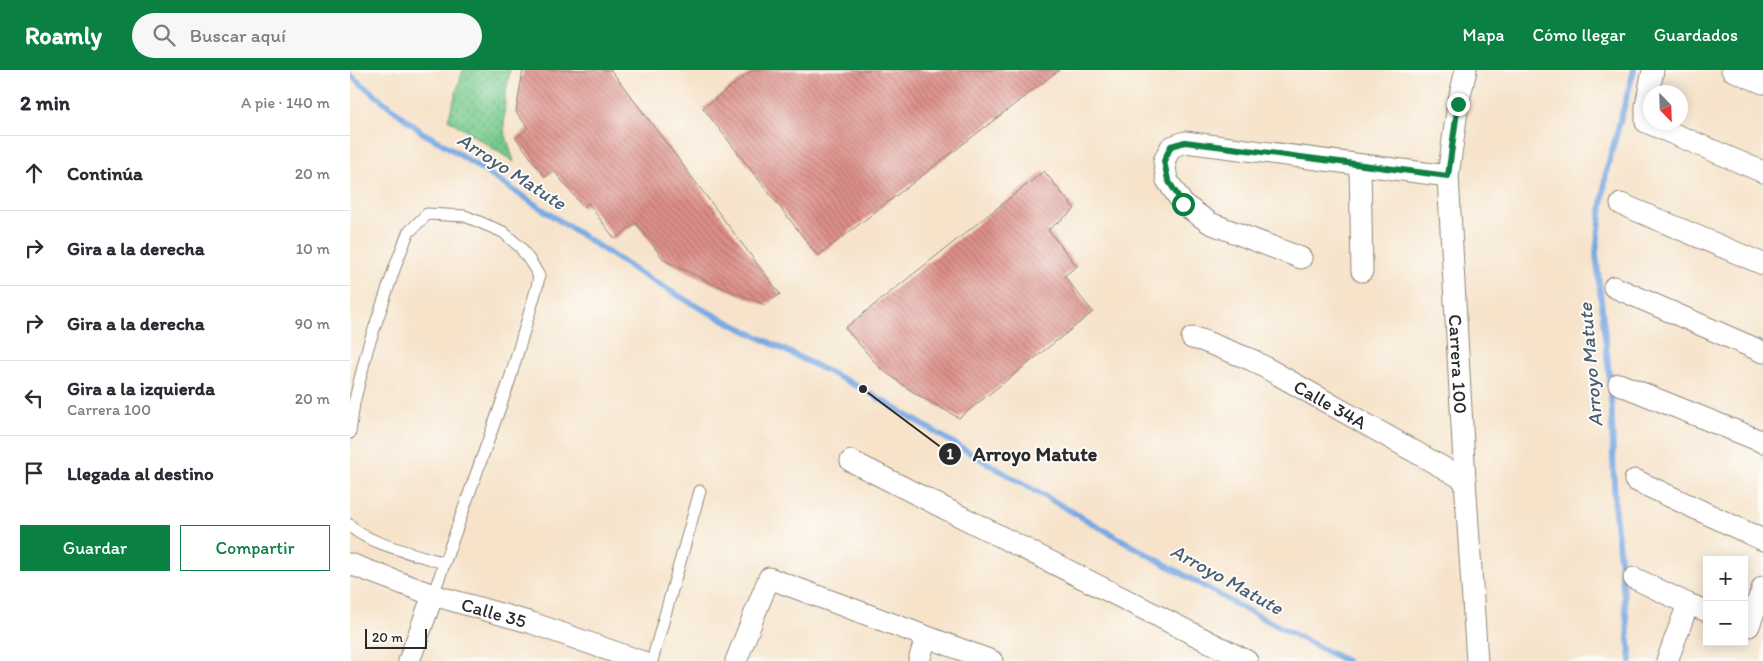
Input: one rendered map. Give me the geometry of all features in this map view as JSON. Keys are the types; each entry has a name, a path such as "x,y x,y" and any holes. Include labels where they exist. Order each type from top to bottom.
{"street":[{"name":"Carrera 100","path":"1466,70 1458,104 1448,176 1477,661"},
{"path":"1653,70 1646,106 1646,122 1763,172"},
{"path":"1732,70 1763,83"},
{"path":"1301,258 1210,223 1183,204 1168,180 1164,161 1171,146 1185,142 1448,176"},
{"path":"1360,165 1362,271"},
{"path":"1621,204 1763,264"},
{"path":"1614,287 1763,352"},
{"name":"Calle 34A","path":"1192,338 1252,360 1465,480"},
{"path":"1619,384 1763,442"},
{"path":"851,461 1247,661"},
{"path":"1635,480 1763,540"},
{"name":"Calle 35","path":"350,564 433,595 532,623 640,661"},
{"path":"736,661 769,578 992,661"},
{"path":"1634,578 1697,607 1667,661"},
{"path":"1752,627 1763,587"},
{"path":"409,661 433,595"},
{"path":"919,661 926,637"}],"lane":[{"path":"350,433 354,403 368,348 408,233 427,214 465,216 503,232 520,247 532,264 539,276 537,288 509,382 433,595"},
{"path":"652,661 700,491"},
{"path":"350,526 354,531 372,540 444,563"}],"green space":[{"path":"463,70 510,70 505,97 504,129 514,162 448,119"}],"building":[{"path":"523,70 611,70 780,294 765,305 711,283 664,260 636,223 615,239 588,203 583,207 554,171 545,177 516,138 528,128 516,112"},
{"path":"753,70 1059,70 818,256 703,108"},
{"path":"1044,171 1075,209 1048,230 1077,266 1064,276 1093,312 959,418 916,394 880,368 845,328"}],"waterway":[{"name":"Arroyo Matute","path":"1631,661 1615,513 1611,393 1596,253 1606,172 1634,70"},
{"name":"Arroyo Matute","path":"350,75 423,133 445,145 636,271 698,307 863,389 1009,476 1237,605 1346,661"}],"place":[{"name":"Arroyo Matute","path":"863,389"}],"route":[{"path":"1183,204 1168,180 1164,161 1171,146 1185,142 1448,176 1458,104"}]}
